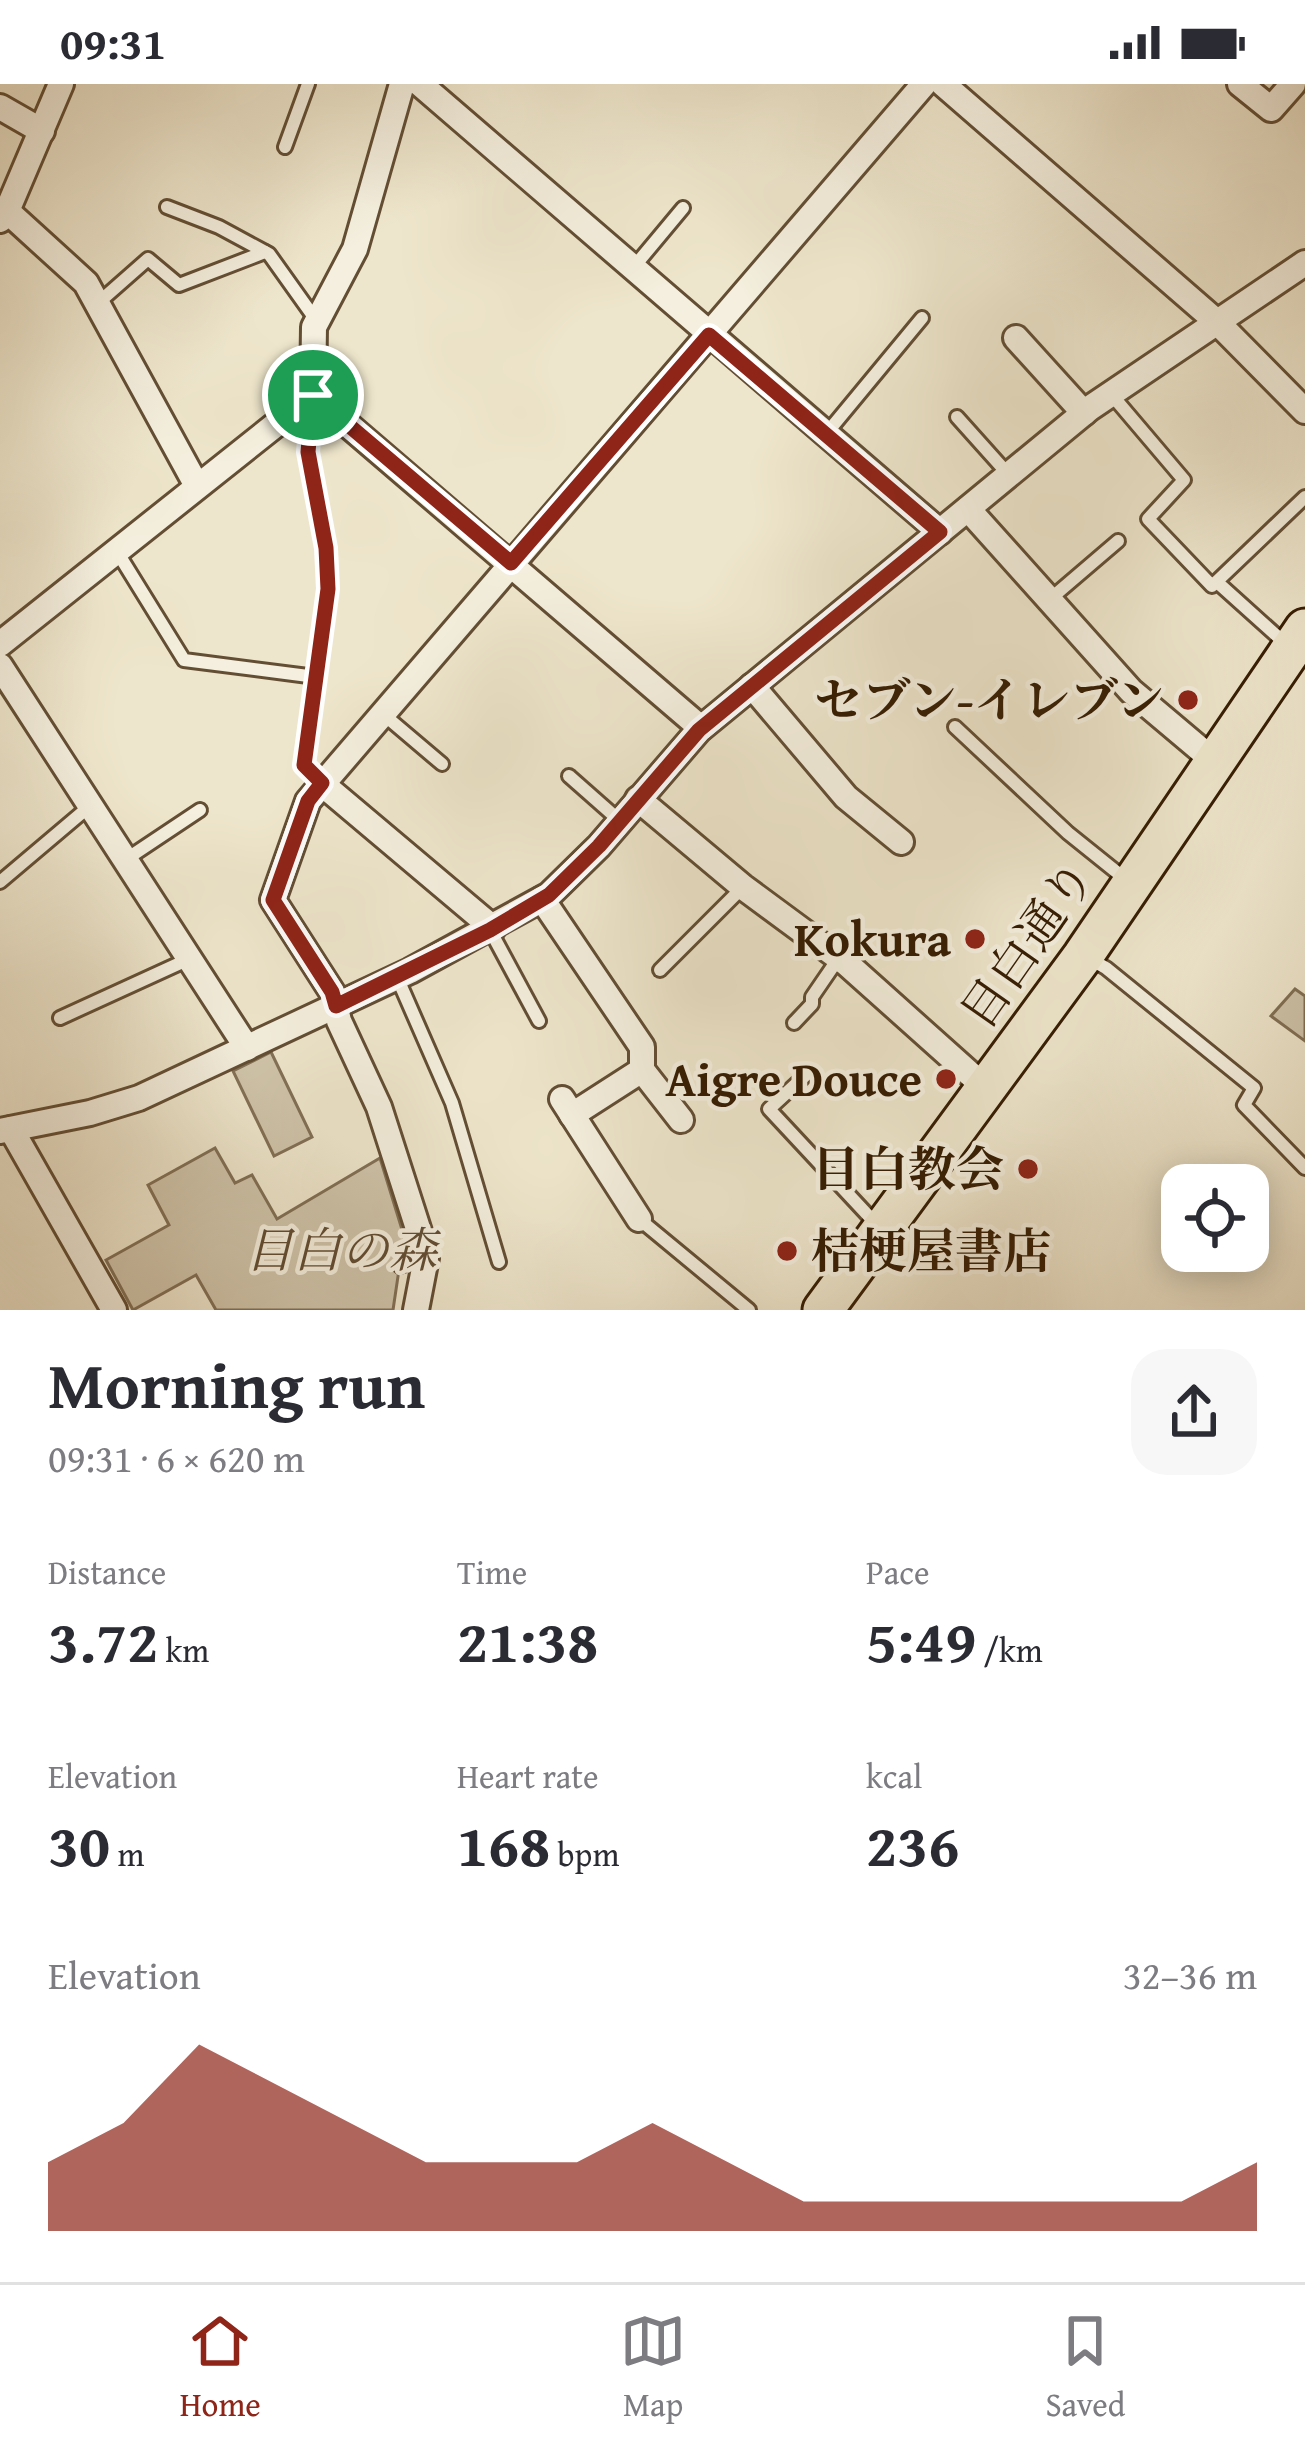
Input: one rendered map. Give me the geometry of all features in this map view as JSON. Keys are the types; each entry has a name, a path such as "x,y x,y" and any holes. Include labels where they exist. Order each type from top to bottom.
{"main road":[{"name":"目白通り","path":"823,1310 1083,956 1298,639"}],"street":[{"path":"61,84 3,216 86,283 197,486"},
{"path":"0,644 313,395 316,320 356,249 402,84"},
{"path":"421,84 940,532"},
{"path":"416,1310 426,1258 379,1107 332,992 273,900 308,801 924,84"},
{"path":"943,84 1217,322 1305,411"},
{"path":"1240,84 1270,109 1293,84"},
{"path":"0,107 42,131"},
{"path":"112,1295 5,1130 90,1114 139,1098 398,977 542,899 621,822 701,728 1084,413 1305,263"},
{"path":"1016,338 1084,413"},
{"path":"313,395 701,728"},
{"path":"968,509 1131,691 1214,761"},
{"path":"0,665 247,1048"},
{"path":"752,686 846,796 901,842"},
{"path":"322,783 492,929"},
{"path":"638,800 839,958 988,1090"},
{"path":"542,899 642,1047 643,1070 681,1120"},
{"path":"639,1219 567,1107 643,1070"}],"lane":[{"path":"285,147 308,84"},
{"path":"167,207 265,252 316,320"},
{"path":"633,269 683,208"},
{"path":"98,304 148,259 179,285 265,252"},
{"path":"825,435 922,318"},
{"path":"1111,394 1184,480 1148,520 1212,586 1305,497"},
{"path":"313,395 308,452 326,548 328,589 304,765 322,783"},
{"path":"957,417 1009,475"},
{"path":"1049,599 1118,541"},
{"path":"116,549 184,660 316,677"},
{"path":"1216,582 1298,639"},
{"path":"383,714 442,764"},
{"path":"956,728 1131,884"},
{"path":"569,776 621,822"},
{"path":"0,882 91,806"},
{"path":"125,860 200,810"},
{"path":"661,970 743,887"},
{"path":"492,929 539,1021"},
{"path":"1083,956 1106,968 1254,1088 1244,1105 1305,1168"},
{"path":"794,1023 812,1004 839,958"},
{"path":"60,1018 189,959"},
{"path":"398,977 452,1102 499,1262"},
{"path":"808,1073 770,1109 882,1231"},
{"path":"639,1219 749,1310"},
{"path":"400,1266 426,1258"}],"green space":[{"path":"1295,989 1305,996 1305,1041 1271,1016"},
{"path":"271,1052 312,1137 274,1156 233,1071"},
{"name":"目白の森","path":"215,1148 235,1183 252,1175 277,1219 380,1158 404,1236 393,1310 216,1310 196,1275 133,1310 106,1260 169,1225 148,1185"}],"place":[{"name":"セブン-イレブン","path":"1188,700"},
{"name":"Kokura","path":"975,939"},
{"name":"Aigre Douce","path":"946,1079"},
{"name":"目白教会","path":"1028,1169"},
{"name":"桔梗屋書店","path":"787,1251"}],"route":[{"path":"709,335 940,532 699,730 599,846 549,895 490,930 336,1006 332,992 273,900 308,801 322,783 304,765 328,589 326,548 308,452 313,395 511,563 709,335"}]}
